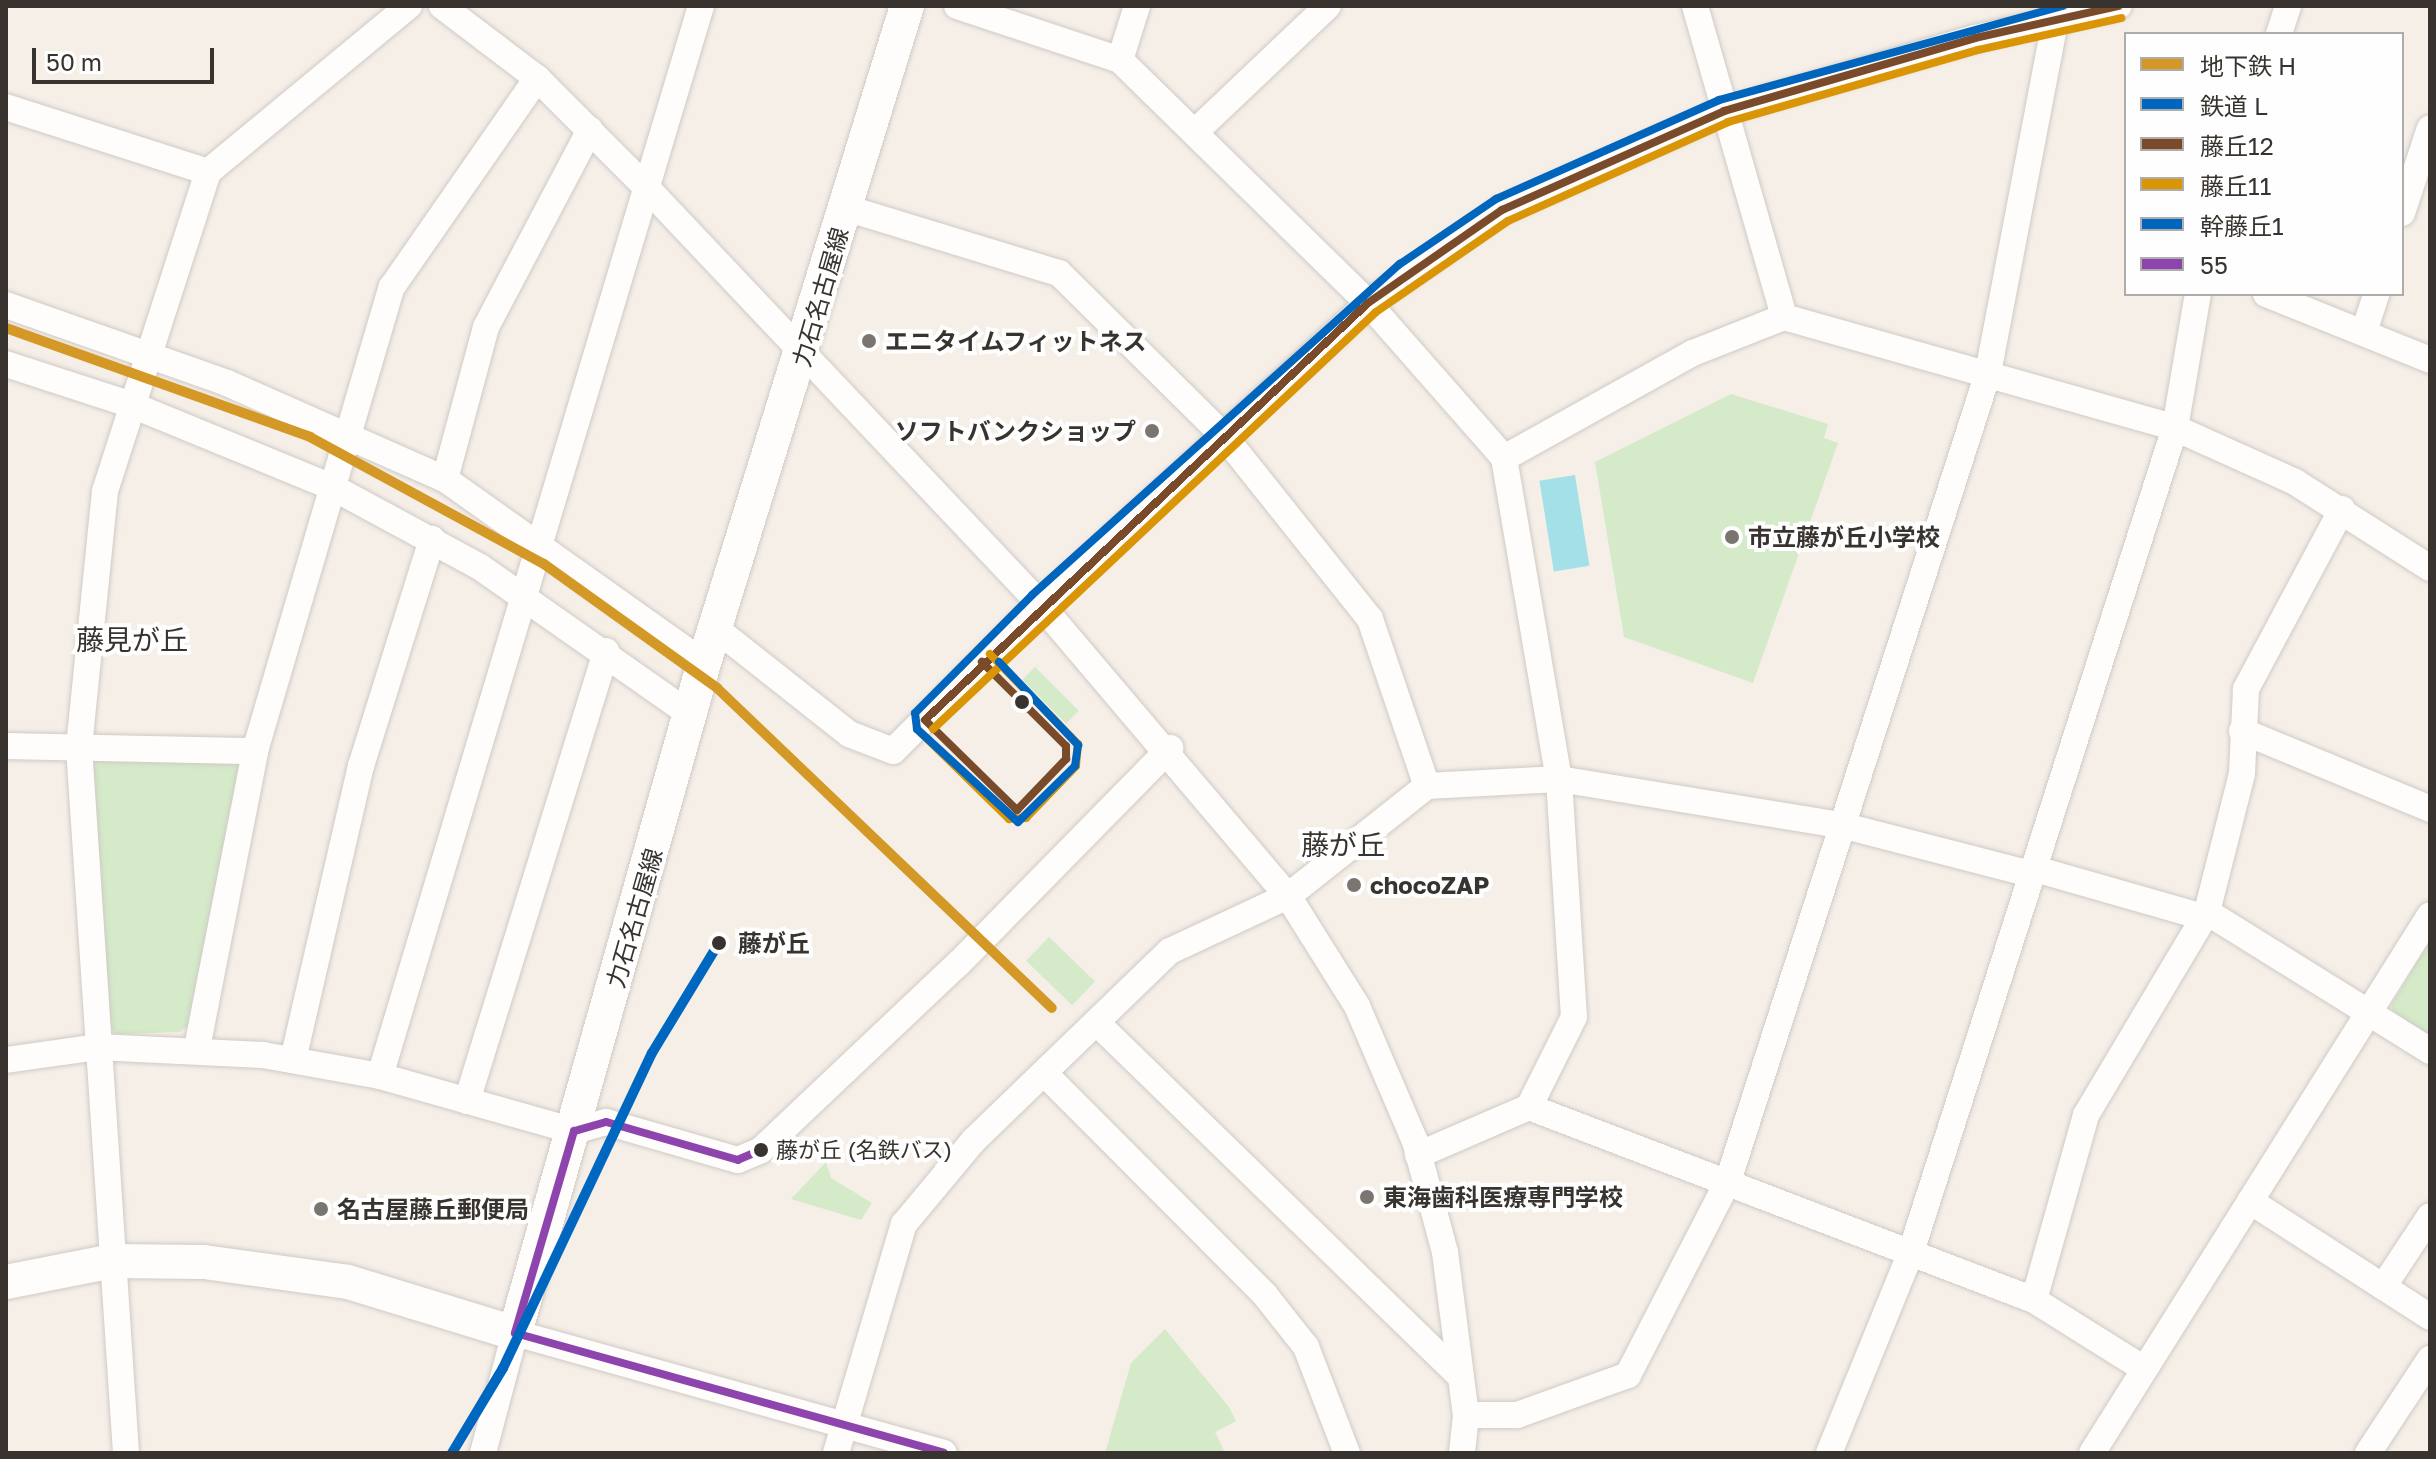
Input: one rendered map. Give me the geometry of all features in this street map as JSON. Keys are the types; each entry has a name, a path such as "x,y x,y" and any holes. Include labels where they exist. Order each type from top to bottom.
{"main road":[{"name":"力石名古屋線","path":"515,1333 704,663 802,357 907,6"},
{"path":"6,1282 113,1261 204,1262 348,1282 515,1333"}],"street":[{"path":"126,1453 79,747 105,491 208,172 409,6"},
{"path":"442,6 537,78 646,187 802,357 1040,604 1170,748 1288,896 1357,1006 1418,1155 1445,1252 1466,1415 1462,1453"},
{"path":"380,1076 701,6"},
{"path":"957,6 1120,60 1195,132 1293,238 1368,303 1504,458 1559,779 1574,1017 1529,1107 1418,1155"},
{"path":"1120,60 1137,6"},
{"path":"1195,132 1328,6"},
{"path":"1695,6 1784,317"},
{"path":"715,628 849,734 893,751 1040,604 1368,303 1502,210 1724,111 2060,12 2118,6"},
{"path":"2280,32 2288,6"},
{"path":"1466,1415 1517,1415 1628,1375 1728,1181 1845,826 1988,373 2060,12"},
{"path":"197,1048 255,751 392,287 537,78"},
{"path":"6,107 208,172"},
{"path":"2404,207 2430,128"},
{"path":"445,479 500,292 590,130"},
{"path":"846,208 1059,273 1224,436 1370,619 1427,786"},
{"path":"1829,1453 1911,1252 2175,428 2198,296"},
{"path":"2271,296 2430,360"},
{"path":"2364,332 2375,296"},
{"path":"6,305 149,355 350,433 445,479 540,542 704,663"},
{"path":"1504,458 1693,353 1784,317 2175,428 2342,509 2426,557"},
{"path":"6,364 132,405 334,488 432,539 525,596 690,714"},
{"path":"2034,1300 2086,1115 2203,914 2242,774 2246,689 2342,509"},
{"path":"293,1060 361,766 432,539"},
{"path":"467,1101 606,651"},
{"path":"2242,731 2430,809"},
{"path":"6,746 255,751"},
{"path":"6,1060 97,1047 197,1048 293,1060 380,1076 574,1131 606,1122 738,1160 761,1150 1170,748"},
{"path":"836,1453 904,1224 974,1140 1047,1076 1170,951 1288,896 1427,786 1559,779 1845,826 2203,914 2367,1016 2430,1051"},
{"path":"2092,1453 2430,915"},
{"path":"1099,1025 1461,1377"},
{"path":"1047,1076 1265,1295 1306,1347 1347,1453"},
{"path":"1529,1107 2034,1300 2144,1369"},
{"path":"2250,1201 2430,1317"},
{"path":"2383,1287 2430,1216"},
{"path":"483,1453 515,1333 944,1453"},
{"path":"2368,1453 2430,1359"}],"green space":[{"path":"1731,394 1828,424 1824,438 1838,443 1753,683 1624,637 1595,462"},
{"path":"1035,667 1079,711 1066,724 1022,680"},
{"path":"101,755 235,762 241,769 188,1026 180,1032 116,1034 106,1024 93,764"},
{"path":"1049,937 1095,981 1072,1005 1026,961"},
{"path":"2430,941 2430,1041 2395,1019 2391,1005"},
{"path":"826,1162 831,1178 872,1203 861,1220 791,1199"},
{"path":"1165,1329 1229,1407 1236,1421 1215,1432 1225,1453 1105,1453 1131,1363"}],"water":[{"path":"1575,475 1589,566 1554,571 1539,481"}],"metro line":[{"name":"H","path":"6,328 310,437 544,564 717,688 1052,1008"}],"rail line":[{"name":"L","path":"452,1453 503,1368 652,1053 719,943"}],"transit line":[{"name":"幹藤丘1","path":"999,662 1078,745 1075,766 1018,822 917,729 915,713 1032,595 1400,264 1496,199 1719,100 2063,6"},
{"name":"藤丘12","path":"925,720 1368,303 1502,210 1724,111 1975,38 2118,6"},
{"name":"藤丘11","path":"933,729 1376,312 1508,221 1728,122 1978,50 2121,18"},
{"name":"藤丘11","path":"917,729 1009,819 1026,818 1076,766 1078,744 990,654"},
{"name":"藤丘12","path":"925,720 1017,810 1066,759 1066,746 982,662"},
{"name":"55","path":"761,1150 738,1160 606,1122 574,1131 515,1333 944,1453"}],"place":[{"name":"エニタイムフィットネス","path":"869,341"},
{"name":"ソフトバンクショップ","path":"1152,431"},
{"name":"市立藤が丘小学校","path":"1732,537"},
{"name":"chocoZAP","path":"1354,885"},
{"name":"藤が丘","path":"719,943"},
{"name":"藤が丘 (名鉄バス)","path":"761,1150"},
{"name":"東海歯科医療専門学校","path":"1367,1197"},
{"name":"名古屋藤丘郵便局","path":"321,1209"}],"district":[{"name":"藤見が丘","path":"132,640"},
{"name":"藤が丘","path":"1343,845"}]}
